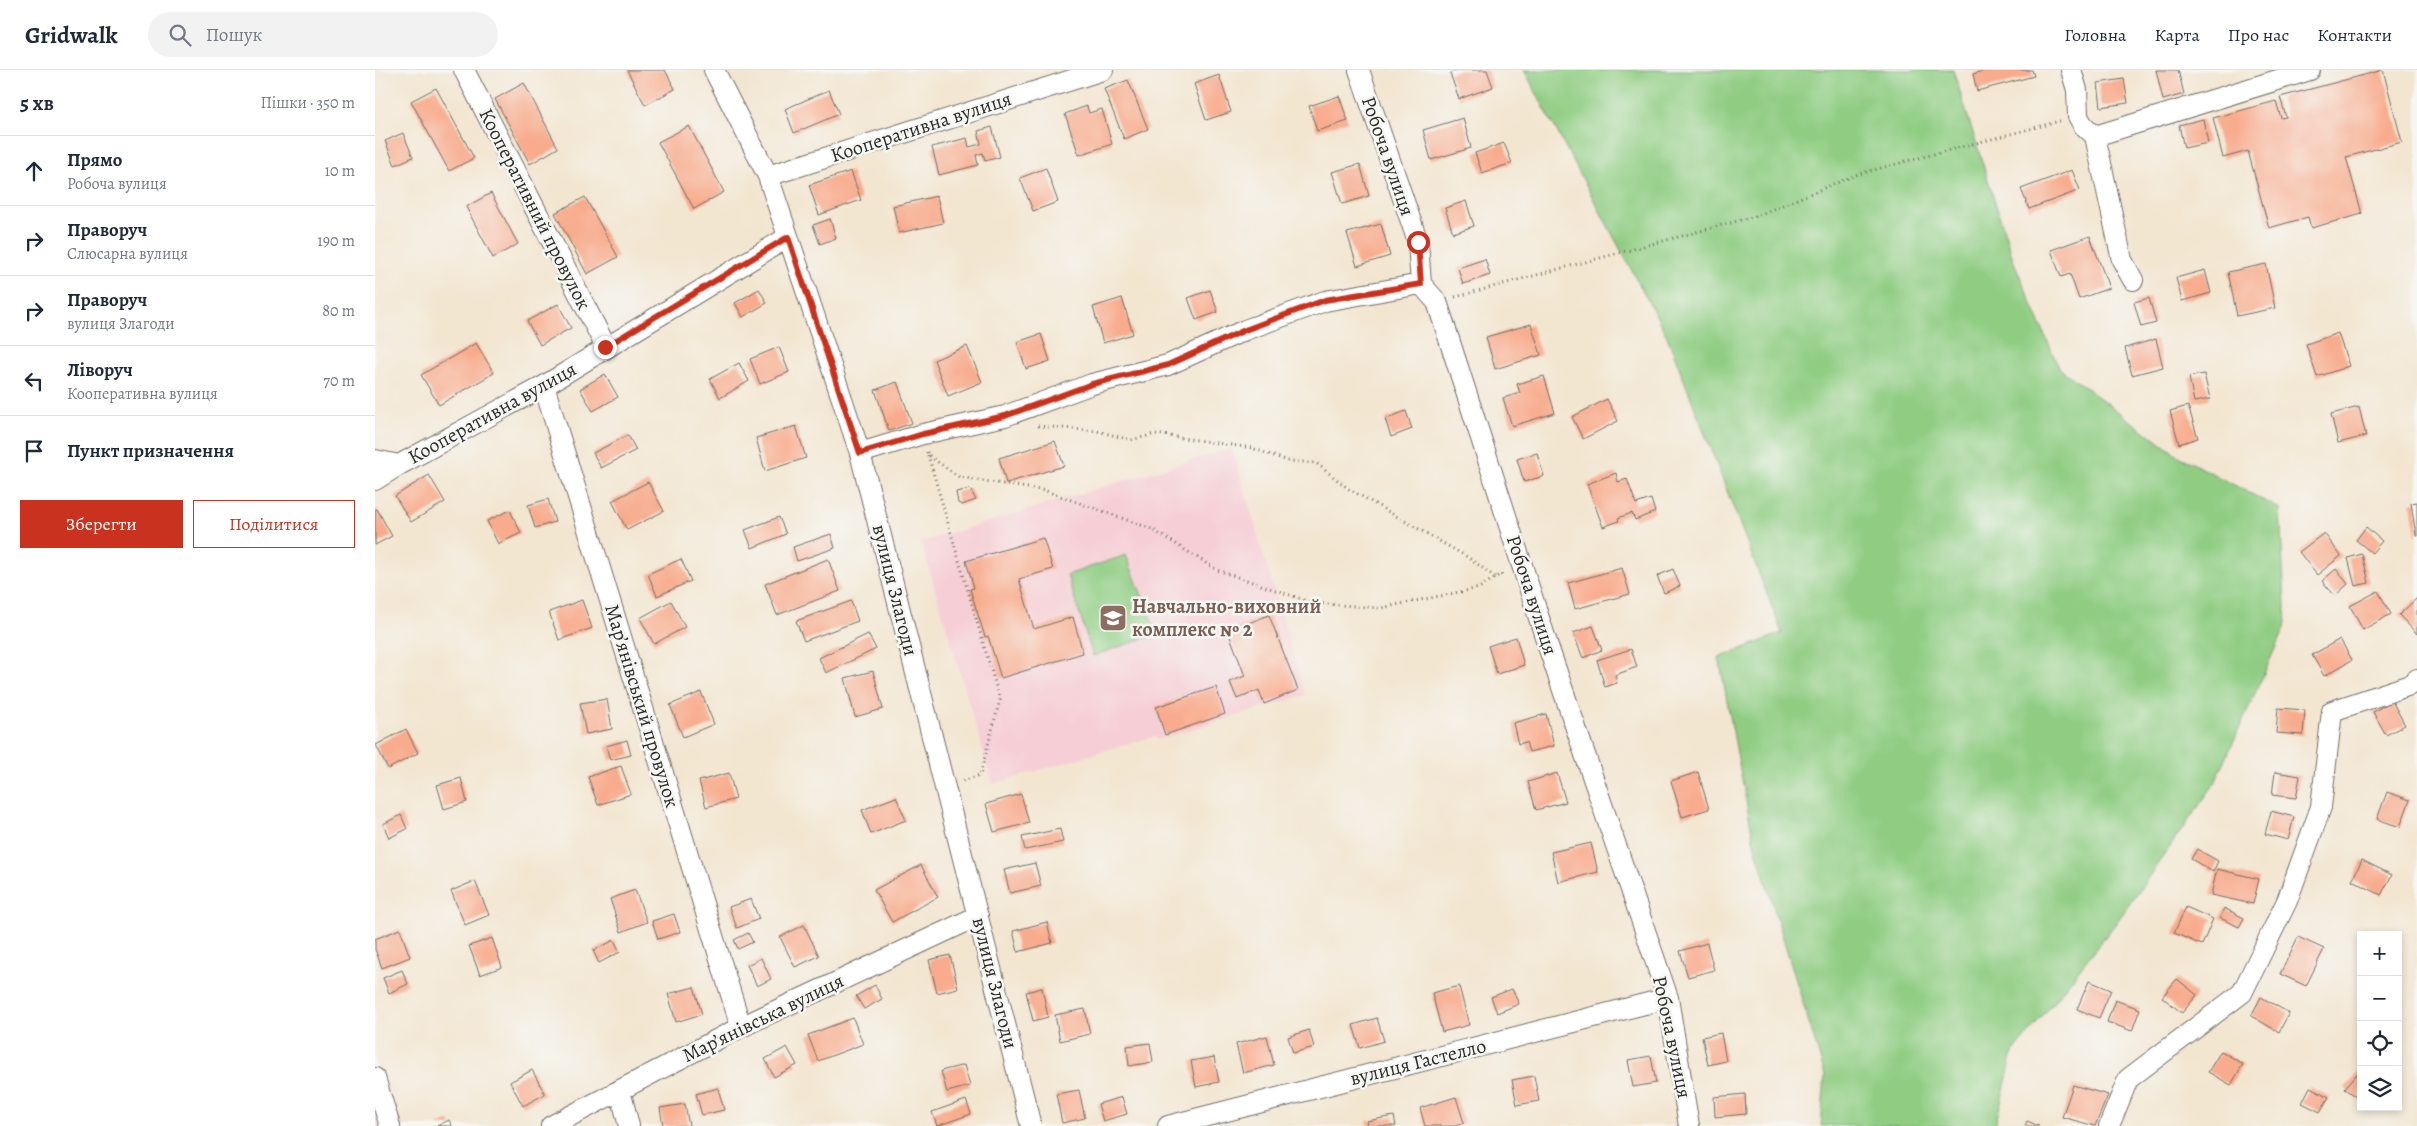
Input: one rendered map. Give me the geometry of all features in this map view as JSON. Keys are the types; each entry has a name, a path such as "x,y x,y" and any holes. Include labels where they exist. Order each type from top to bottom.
{"street":[{"name":"Кооперативний провулок","path":"464,70 605,347"},
{"name":"вулиця Злагоди","path":"715,70 768,176 860,453 1031,1126"},
{"name":"Кооперативна вулиця","path":"768,176 1059,77 1103,70"},
{"name":"Робоча вулиця","path":"1359,70 1418,242 1421,284 1437,302 1549,649 1668,998 1689,1126"},
{"path":"2071,70 2077,90 2078,116 2083,125 2095,136 2122,260 2133,280"},
{"path":"2095,136 2311,70"},
{"name":"Кооперативна вулиця","path":"375,480 544,386 788,237"},
{"path":"860,453 923,434 1005,416 1092,384 1168,365 1245,330 1325,300 1421,284"},
{"name":"Мар’янівський провулок","path":"544,386 741,1027"},
{"path":"375,460 399,465"},
{"path":"2109,1126 2128,1079 2242,993 2287,901 2321,807 2331,711 2410,685 2417,679"},
{"name":"Мар’янівська вулиця","path":"551,1126 741,1027 978,916"},
{"name":"вулиця Гастелло","path":"1168,1126 1668,998"},
{"path":"375,1078 390,1126"},
{"path":"620,1090 629,1126"}],"path":[{"path":"1437,302 1756,216 1858,174 2078,116"},
{"path":"1005,416 1015,422 1037,426 1097,431 1131,440 1155,434 1252,448 1288,461 1316,463 1349,489 1469,558 1495,577"},
{"path":"923,434 1000,700 980,775 945,786"},
{"path":"928,455 959,477 1046,491 1152,529 1217,570 1313,603 1381,608 1479,588 1501,574 1505,581"}],"shaded area":[{"name":"Навчально-виховний комплекс № 2","path":"1232,448 1305,695 1157,740 1155,736 993,784 921,542"}],"green space":[{"path":"1524,70 1953,70 2014,262 2059,368 2177,455 2280,509 2286,624 2215,783 2116,923 2013,1053 1995,1126 1821,1126 1825,1075 1754,843 1719,658 1782,633 1667,336"},
{"path":"1126,555 1157,634 1093,656 1067,575"}],"building":[{"path":"627,70 665,70 675,89 645,105"},
{"path":"1458,70 1487,70 1493,87 1459,99 1450,73"},
{"path":"1986,70 2032,70 2034,76 1977,91 1973,74"},
{"path":"2156,70 2178,70 2184,94 2163,100"},
{"path":"2383,70 2402,142 2346,157 2362,214 2311,228 2308,217 2269,228 2248,151 2223,158 2213,118 2276,101 2281,118 2286,117 2280,97"},
{"path":"1219,75 1231,112 1206,120 1194,84"},
{"path":"2124,79 2128,103 2101,107 2098,83"},
{"path":"1128,80 1148,129 1124,139 1104,89"},
{"path":"524,83 558,148 530,164 495,99"},
{"path":"436,88 474,158 449,171 411,101"},
{"path":"829,90 839,114 794,133 785,109"},
{"path":"1339,96 1348,121 1317,131 1309,106"},
{"path":"1087,106 1089,113 1102,109 1112,144 1079,155 1065,114"},
{"path":"1463,118 1471,148 1431,160 1423,130"},
{"path":"2203,119 2208,143 2184,148 2179,125"},
{"path":"689,126 724,192 694,209 658,142"},
{"path":"992,127 1000,157 985,161 983,153 976,155 978,165 939,175 932,147 967,138 969,147 981,144 978,131"},
{"path":"403,133 413,157 395,165 385,141"},
{"path":"1504,143 1512,163 1482,173 1475,153"},
{"path":"1360,164 1369,196 1342,204 1332,172"},
{"path":"1046,168 1058,202 1033,211 1020,178"},
{"path":"2072,170 2080,190 2029,209 2021,189"},
{"path":"851,171 861,200 819,215 809,185"},
{"path":"491,193 518,244 493,258 466,207"},
{"path":"937,196 943,223 899,233 893,206"},
{"path":"585,197 618,257 587,274 555,213"},
{"path":"1466,201 1474,226 1453,233 1445,208"},
{"path":"830,219 836,238 820,244 813,225"},
{"path":"1381,224 1390,256 1357,266 1347,233"},
{"path":"2090,236 2109,288 2079,299 2070,274 2061,277 2051,250"},
{"path":"1485,259 1490,275 1463,284 1458,268"},
{"path":"2266,264 2275,308 2237,316 2228,272"},
{"path":"2205,270 2211,293 2182,301 2176,278"},
{"path":"759,289 767,303 743,317 735,303"},
{"path":"1210,290 1218,312 1196,320 1188,298"},
{"path":"1122,298 1133,334 1103,343 1093,307"},
{"path":"2149,298 2156,323 2141,327 2134,302"},
{"path":"558,304 571,328 540,345 527,321"},
{"path":"1531,324 1541,355 1495,369 1486,337"},
{"path":"2338,333 2349,366 2317,377 2306,344"},
{"path":"1041,334 1050,361 1026,369 1017,342"},
{"path":"2156,339 2163,367 2132,375 2125,348"},
{"path":"476,343 494,373 439,405 421,375"},
{"path":"967,346 982,382 948,396 934,360"},
{"path":"779,347 789,372 760,384 750,359"},
{"path":"739,363 749,381 720,398 710,379"},
{"path":"605,374 618,397 593,411 580,389"},
{"path":"2204,374 2210,399 2194,402 2189,377"},
{"path":"1544,376 1555,413 1512,426 1503,398 1520,393 1517,384"},
{"path":"897,382 912,423 889,431 875,390"},
{"path":"1607,399 1618,421 1583,439 1572,417"},
{"path":"2188,406 2198,438 2179,444 2170,411"},
{"path":"2359,407 2366,436 2338,443 2331,414"},
{"path":"1406,411 1412,429 1391,437 1385,419"},
{"path":"796,426 806,458 765,471 756,438"},
{"path":"628,435 636,450 601,468 593,453"},
{"path":"1055,441 1064,466 1006,483 999,458"},
{"path":"1537,453 1544,476 1524,482 1517,459"},
{"path":"1616,473 1618,482 1627,479 1636,504 1651,499 1655,512 1635,520 1632,513 1618,518 1619,521 1603,527 1587,484"},
{"path":"429,475 445,502 411,522 395,496"},
{"path":"648,482 664,511 627,530 612,501"},
{"path":"970,489 976,500 962,505 958,503 956,492"},
{"path":"548,499 555,522 535,528 528,505"},
{"path":"2417,502 2417,536 2416,536 2411,503"},
{"path":"377,509 392,536 375,545 375,510"},
{"path":"510,510 521,533 498,544 487,521"},
{"path":"779,517 786,534 752,548 745,530"},
{"path":"2366,527 2382,541 2372,553 2356,540"},
{"path":"2324,533 2341,556 2317,575 2299,552"},
{"path":"831,534 835,548 797,561 793,547"},
{"path":"1043,538 1053,569 1019,579 1034,629 1073,617 1083,653 1001,678 988,636 985,637 970,589 974,588 966,561"},
{"path":"2362,554 2369,583 2355,586 2348,558"},
{"path":"681,559 691,581 657,596 648,574"},
{"path":"828,559 840,591 777,615 765,584"},
{"path":"1622,568 1630,594 1575,609 1568,583"},
{"path":"1673,569 1680,586 1664,593 1657,576"},
{"path":"2336,569 2348,584 2335,596 2322,581"},
{"path":"2378,591 2391,614 2363,630 2350,606"},
{"path":"2417,598 2417,634 2399,615"},
{"path":"582,600 592,628 559,640 549,612"},
{"path":"671,601 685,627 654,644 640,618"},
{"path":"851,601 858,621 804,641 796,621"},
{"path":"1269,615 1298,690 1264,704 1259,690 1237,699 1230,682 1245,676 1228,631"},
{"path":"1593,626 1602,650 1583,658 1573,633"},
{"path":"868,634 876,649 826,673 819,658"},
{"path":"1516,637 1524,665 1497,674 1488,646"},
{"path":"2340,639 2352,660 2324,676 2312,655"},
{"path":"1631,649 1637,667 1615,675 1617,683 1605,687 1597,660"},
{"path":"873,671 883,709 855,717 845,678"},
{"path":"1216,687 1225,714 1165,735 1156,707"},
{"path":"701,692 714,724 683,737 670,705"},
{"path":"607,699 612,729 586,734 580,703"},
{"path":"2392,701 2405,725 2386,735 2373,712"},
{"path":"2278,708 2305,710 2303,735 2276,733"},
{"path":"1546,714 1554,746 1529,752 1526,742 1518,744 1513,723"},
{"path":"406,729 418,753 388,769 376,745"},
{"path":"627,740 631,755 610,760 606,746"},
{"path":"621,766 631,794 598,805 588,777"},
{"path":"1698,772 1709,809 1682,817 1671,781"},
{"path":"2275,772 2300,776 2296,798 2272,795"},
{"path":"729,773 736,799 706,807 699,781"},
{"path":"1557,773 1566,802 1536,810 1528,782"},
{"path":"461,778 467,802 444,809 437,785"},
{"path":"2387,792 2410,800 2400,827 2377,819"},
{"path":"1021,794 1029,823 994,832 986,804"},
{"path":"896,797 906,820 871,834 862,810"},
{"path":"2271,811 2294,817 2288,840 2265,834"},
{"path":"401,815 407,829 389,838 383,824"},
{"path":"1060,829 1063,842 1025,850 1022,837"},
{"path":"1591,843 1598,872 1558,882 1551,852"},
{"path":"2197,849 2218,861 2213,872 2191,859"},
{"path":"2362,860 2392,875 2381,895 2352,880"},
{"path":"1035,863 1041,886 1010,893 1004,870"},
{"path":"921,865 938,897 892,922 874,890"},
{"path":"2217,869 2259,879 2253,904 2211,895"},
{"path":"475,881 489,915 465,925 451,891"},
{"path":"635,890 647,922 621,932 610,899"},
{"path":"751,899 759,919 737,928 729,907"},
{"path":"2186,907 2213,919 2202,945 2174,933"},
{"path":"2224,908 2244,918 2239,927 2220,918"},
{"path":"674,914 680,932 658,939 652,921"},
{"path":"1047,922 1052,943 1018,952 1013,931"},
{"path":"804,925 819,956 795,967 780,937"},
{"path":"400,929 410,957 382,968 375,949 375,939"},
{"path":"748,933 753,942 738,949 734,940"},
{"path":"2298,937 2324,949 2306,986 2280,974"},
{"path":"492,938 502,967 480,975 469,946"},
{"path":"614,940 620,952 599,963 593,951"},
{"path":"1707,943 1714,970 1688,977 1680,951"},
{"path":"950,955 958,988 937,993 929,960"},
{"path":"761,958 771,979 757,986 747,965"},
{"path":"402,970 408,984 389,993 383,978"},
{"path":"2177,979 2197,995 2182,1013 2162,997"},
{"path":"2089,981 2111,990 2099,1018 2077,1009"},
{"path":"875,985 882,999 864,1009 856,996"},
{"path":"1459,986 1469,1025 1442,1032 1432,993"},
{"path":"694,987 702,1014 676,1022 668,994"},
{"path":"1042,988 1048,1017 1033,1021 1026,992"},
{"path":"1512,989 1519,1004 1497,1013 1491,997"},
{"path":"2261,997 2289,1013 2279,1032 2251,1016"},
{"path":"2115,1000 2140,1009 2132,1031 2107,1022"},
{"path":"1085,1009 1090,1034 1060,1041 1055,1015"},
{"path":"853,1018 863,1044 818,1061 808,1035"},
{"path":"1377,1018 1384,1041 1360,1048 1353,1025"},
{"path":"1309,1030 1314,1047 1293,1053 1288,1037"},
{"path":"1721,1033 1726,1061 1708,1065 1702,1037"},
{"path":"1267,1036 1274,1065 1243,1073 1236,1044"},
{"path":"1150,1043 1153,1062 1129,1066 1127,1046"},
{"path":"787,1047 797,1065 774,1077 765,1059"},
{"path":"2221,1051 2243,1064 2231,1085 2208,1072"},
{"path":"1651,1056 1656,1083 1633,1087 1628,1060"},
{"path":"1214,1057 1219,1082 1196,1087 1191,1061"},
{"path":"964,1065 970,1086 947,1092 941,1071"},
{"path":"532,1070 545,1094 523,1106 510,1082"},
{"path":"2357,1074 2357,1098 2345,1088"},
{"path":"1534,1076 1539,1101 1517,1105 1512,1080"},
{"path":"2073,1085 2108,1095 2095,1126 2062,1117"},
{"path":"2310,1087 2329,1097 2320,1112 2302,1103"},
{"path":"718,1088 724,1110 702,1115 696,1094"},
{"path":"1079,1090 1085,1118 1062,1123 1056,1094"},
{"path":"1745,1094 1746,1114 1715,1117 1714,1097"},
{"path":"1122,1097 1127,1114 1103,1121 1098,1104"},
{"path":"1456,1097 1464,1123 1455,1126 1425,1126 1420,1108"},
{"path":"966,1100 971,1114 937,1126 932,1112"},
{"path":"685,1104 689,1126 663,1126 660,1108"},
{"path":"1394,1116 1396,1126 1368,1126 1367,1121"},
{"path":"449,1120 452,1126 437,1126"},
{"path":"2027,1121 2039,1126 2025,1126"}],"place":[{"name":"Навчально-виховний комплекс № 2","path":"1113,618"}],"route":[{"path":"605,347 788,237 860,453 923,434 1005,416 1092,384 1168,365 1245,330 1325,300 1421,284 1418,242"}]}
